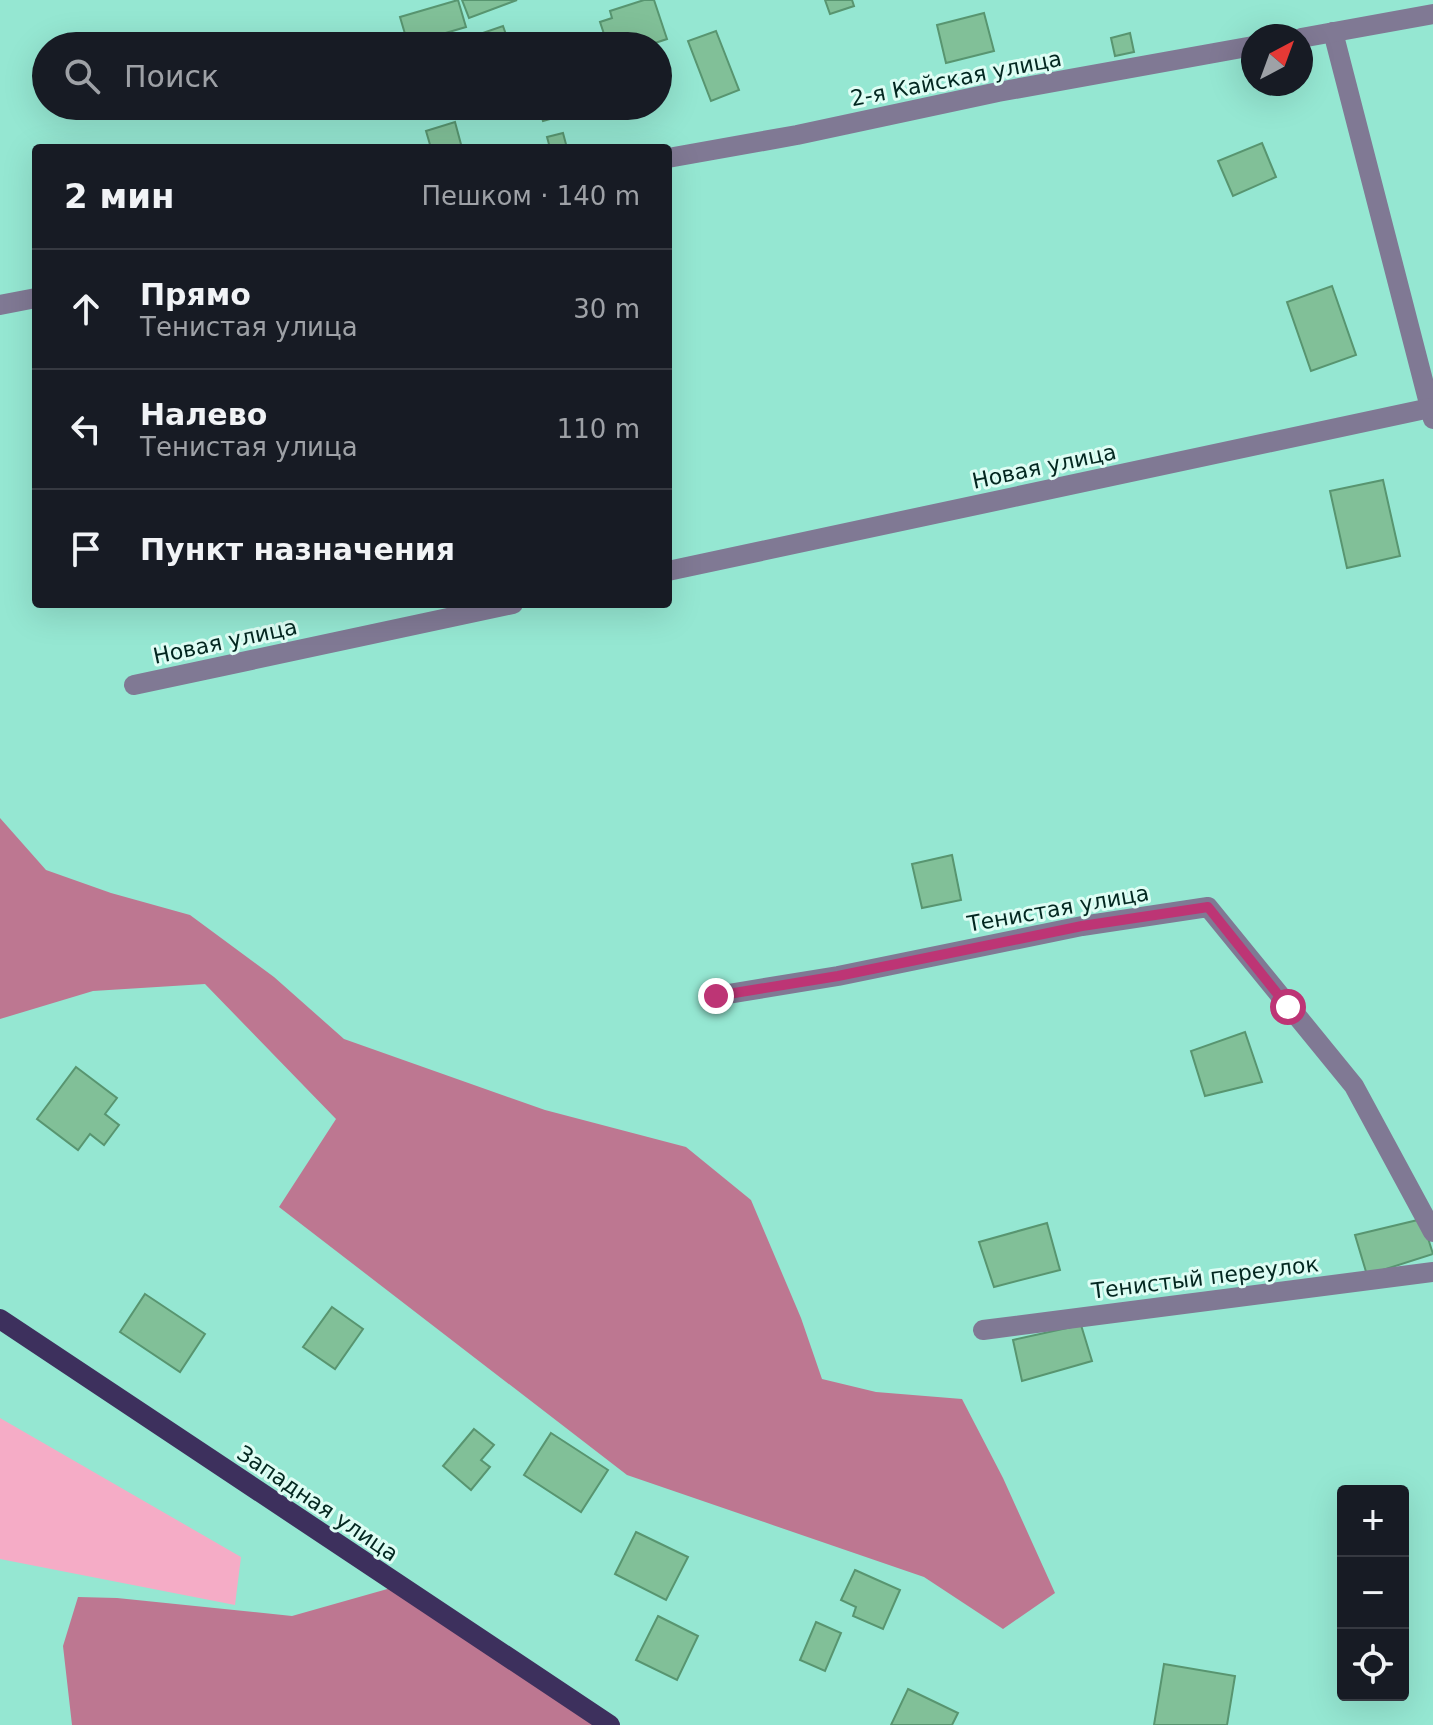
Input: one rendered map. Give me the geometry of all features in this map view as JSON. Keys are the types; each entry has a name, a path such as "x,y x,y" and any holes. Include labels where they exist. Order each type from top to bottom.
{"main road":[{"name":"Западная улица","path":"0,1319 610,1725"}],"street":[{"path":"1313,36 1433,14"},
{"path":"1333,32 1431,415"},
{"name":"2-я Кайская улица","path":"672,157 797,135 998,92 1241,48"},
{"path":"0,305 32,299"},
{"name":"Новая улица","path":"672,570 1431,415"},
{"name":"Новая улица","path":"134,685 494,608"},
{"name":"Тенистая улица","path":"716,996 838,976 1082,926 1208,907 1354,1086 1433,1232"},
{"name":"Тенистый переулок","path":"983,1330 1433,1272"}],"shaded area":[{"path":"0,818 46,870 111,893 190,915 274,977 344,1039 545,1110 686,1147 751,1200 801,1318 822,1379 876,1392 962,1399 1003,1478 1055,1593 1003,1629 924,1577 627,1475 279,1207 336,1119 205,984 93,991 0,1019"},
{"path":"0,1418 241,1557 235,1605 0,1559"},
{"path":"398,1586 610,1725 72,1725 63,1646 78,1597 117,1598 292,1616"}],"building":[{"path":"458,0 466,27 449,32 404,32 400,17"},
{"path":"462,0 517,0 469,18"},
{"path":"644,0 654,0 665,32 603,32 600,22 612,18 610,11"},
{"path":"825,0 852,0 854,6 830,14"},
{"path":"984,13 994,51 946,63 937,25"},
{"path":"503,26 505,32 486,32"},
{"path":"716,31 739,90 711,101 688,41"},
{"path":"1130,33 1134,52 1115,56 1111,38"},
{"path":"455,122 461,144 430,144 426,131"},
{"path":"563,133 566,144 549,144 547,137"},
{"path":"1262,143 1276,177 1233,196 1218,161"},
{"path":"1332,286 1356,355 1311,371 1287,302"},
{"path":"1383,480 1400,556 1347,568 1330,491"},
{"path":"952,855 961,900 922,908 912,864"},
{"path":"1245,1032 1262,1082 1205,1096 1191,1051"},
{"path":"76,1067 117,1098 105,1114 119,1125 104,1145 90,1134 78,1150 37,1119"},
{"path":"1422,1219 1433,1254 1367,1275 1355,1235"},
{"path":"1047,1223 1060,1270 994,1287 979,1242"},
{"path":"145,1294 205,1334 180,1372 120,1332"},
{"path":"332,1307 363,1329 335,1369 303,1347"},
{"path":"1081,1325 1092,1361 1022,1381 1013,1340"},
{"path":"474,1429 494,1445 481,1460 490,1467 471,1490 443,1466"},
{"path":"551,1433 608,1470 581,1512 524,1475"},
{"path":"636,1532 688,1557 666,1600 615,1574"},
{"path":"855,1570 900,1590 883,1629 853,1616 856,1607 841,1600"},
{"path":"658,1616 698,1636 677,1680 636,1660"},
{"path":"816,1622 841,1633 825,1671 800,1660"},
{"path":"1164,1664 1235,1676 1227,1725 1154,1725"},
{"path":"908,1689 958,1713 952,1725 891,1725"}],"route":[{"path":"716,996 838,976 1082,926 1208,907 1288,1007"}]}
